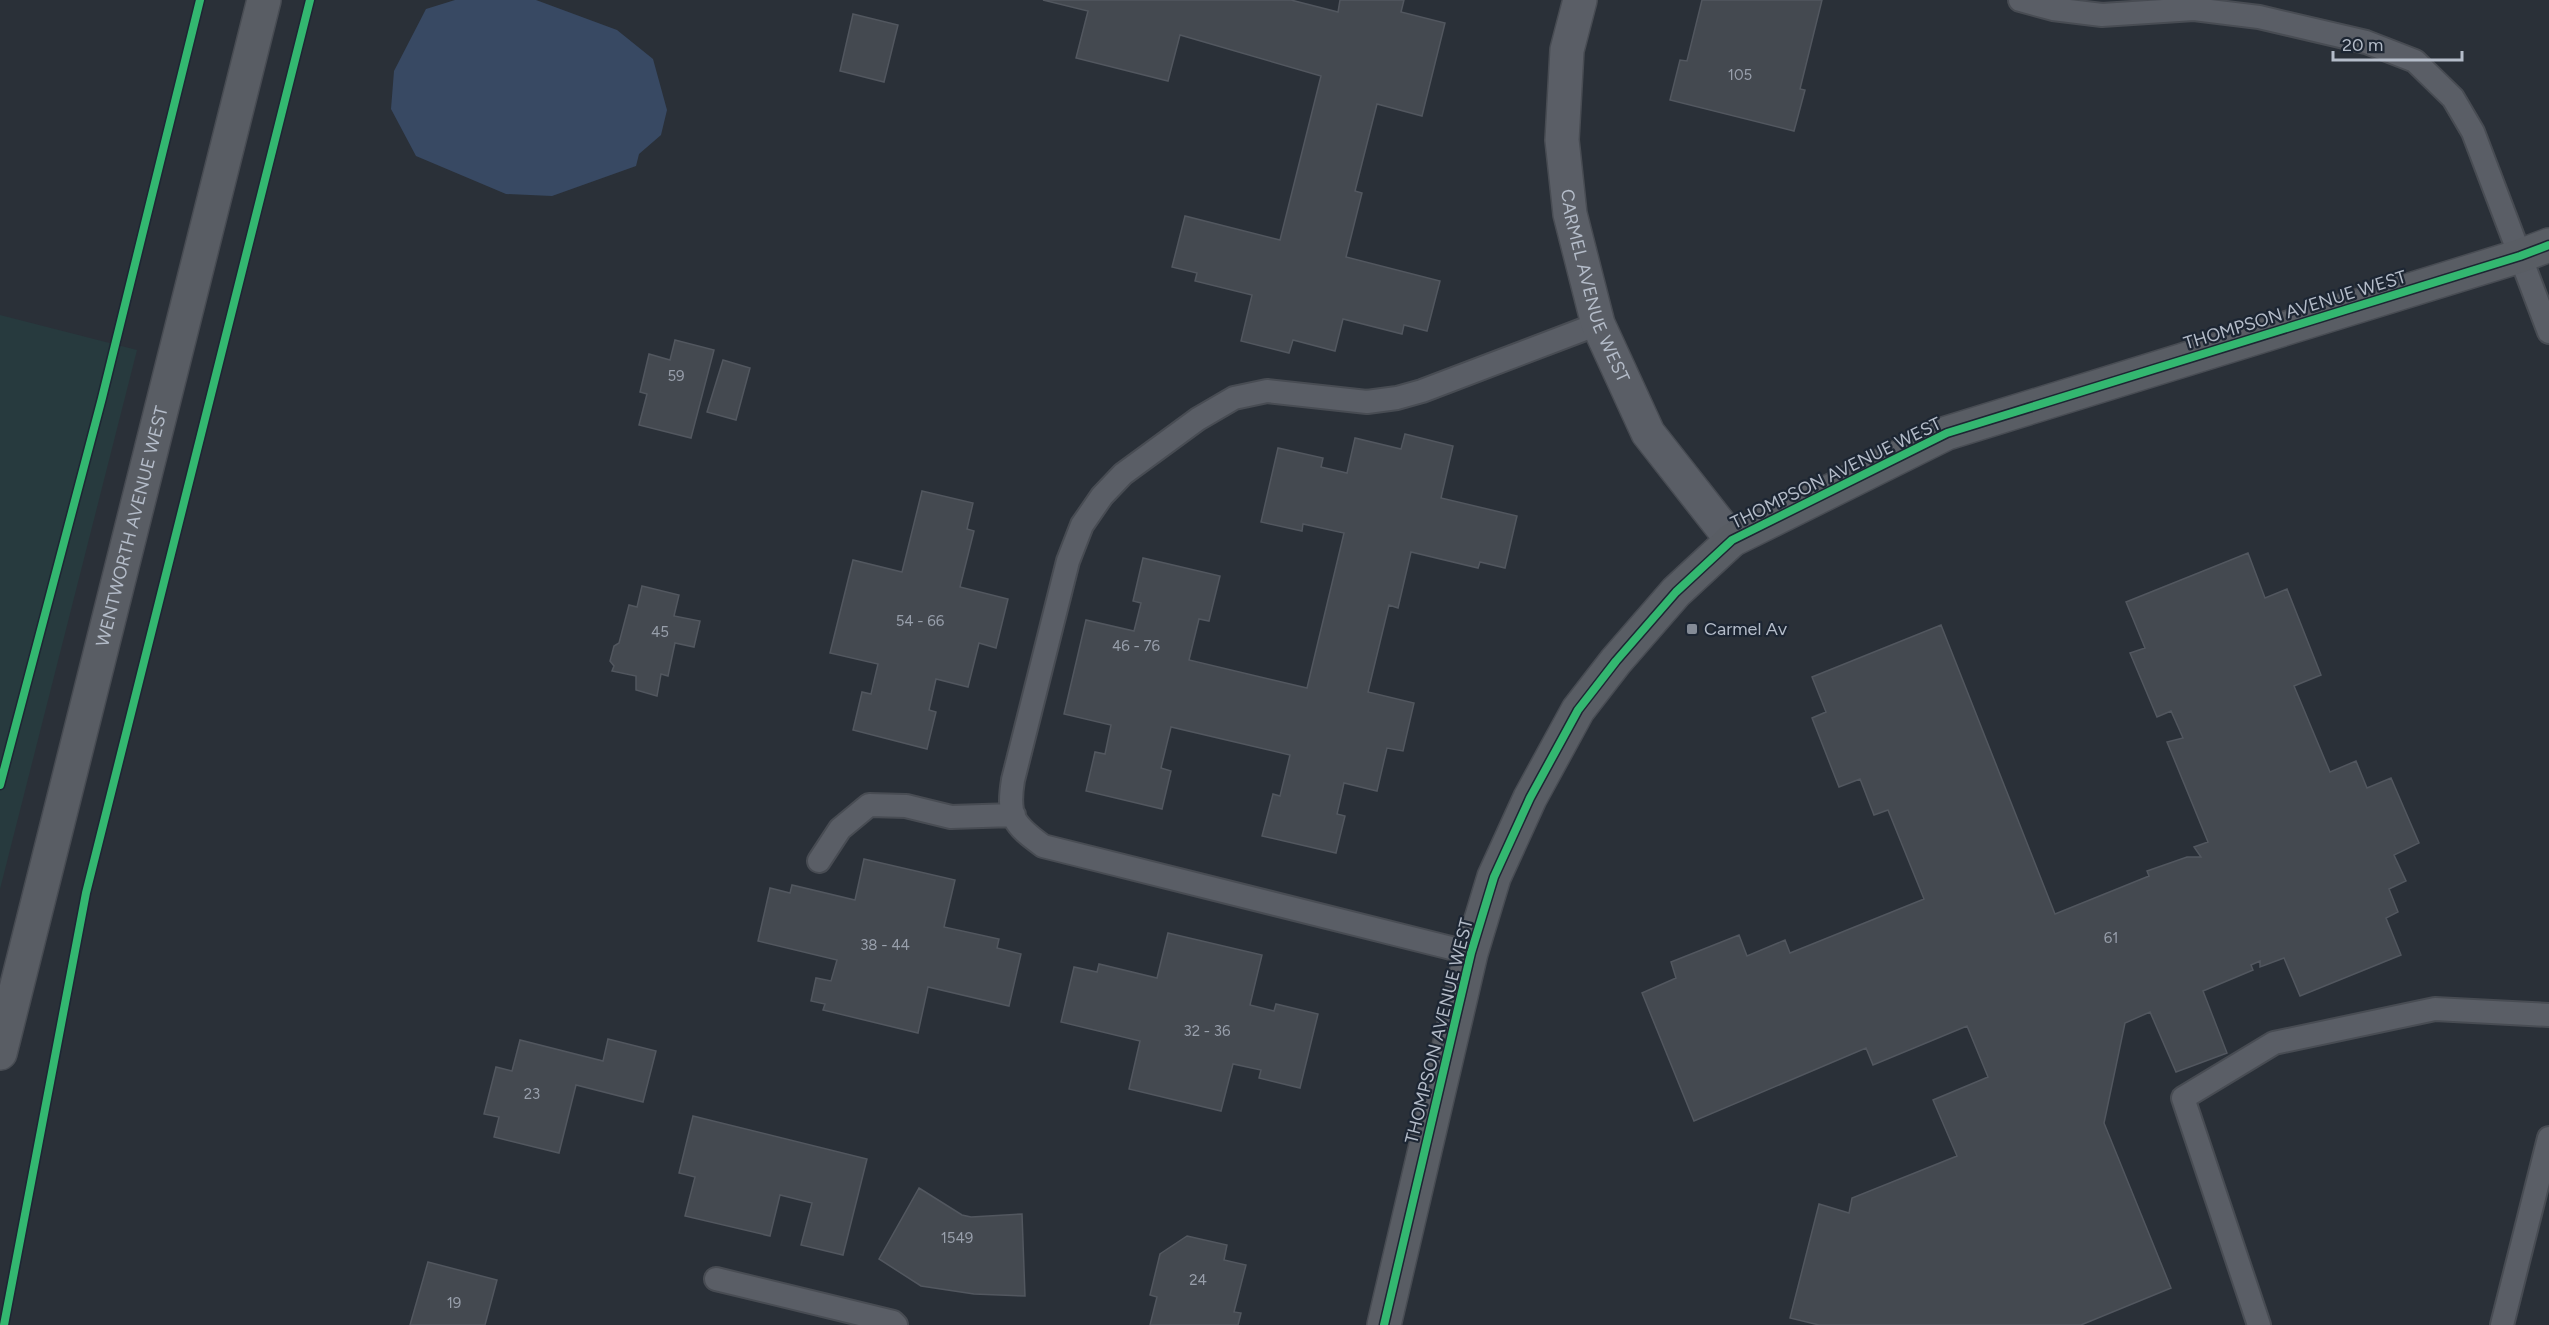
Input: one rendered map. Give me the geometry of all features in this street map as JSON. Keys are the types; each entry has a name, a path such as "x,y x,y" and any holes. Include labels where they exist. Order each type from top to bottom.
{"street":[{"name":"WENTWORTH AVENUE WEST","path":"0,1053 264,0"},
{"name":"CARMEL AVENUE WEST","path":"1580,0 1567,50 1562,140 1570,214 1598,324 1648,433 1732,540"},
{"name":"THOMPSON AVENUE WEST","path":"1384,1325 1471,953 1494,877 1530,798 1578,711 1616,661 1676,591 1732,540 1947,434 2534,250"}],"lane":[{"path":"2020,0 2053,9 2102,15 2194,9 2259,17 2366,42 2415,61 2453,98 2534,250 2549,332"},
{"path":"1471,953 1043,846 1019,829 1009,804 1013,780 1068,561 1082,525 1102,496 1123,474 1198,419 1234,398 1267,391 1367,402 1397,398 1422,391 1598,324"},
{"path":"819,861 840,829 869,805 906,806 951,817 1014,815"},
{"path":"2259,1325 2183,1098 2274,1043 2435,1009 2549,1015"},
{"path":"2502,1325 2549,1138"},
{"path":"716,1279 896,1325"}],"green space":[{"path":"0,315 137,350 0,889"}],"water":[{"path":"455,0 536,0 617,30 653,59 667,110 661,135 639,154 636,166 552,196 506,194 416,156 391,109 394,71 426,9"}],"building":[{"path":"1043,0 1291,0 1338,12 1340,0 1404,0 1401,12 1445,23 1422,116 1377,104 1355,191 1362,193 1346,257 1440,281 1427,331 1404,325 1402,334 1343,319 1335,351 1293,340 1289,353 1241,341 1252,295 1195,281 1197,273 1172,267 1185,216 1280,240 1321,76 1180,35 1168,81 1076,58 1088,11"},
{"path":"1702,0 1822,0 1800,89 1805,90 1794,131 1670,100 1680,60 1687,61"},
{"path":"853,14 898,25 884,82 840,71"},
{"path":"675,340 714,350 691,438 639,425 647,394 640,392 649,354 670,360"},
{"path":"723,360 750,368 736,420 707,412"},
{"path":"1405,434 1453,446 1441,498 1517,516 1505,568 1480,562 1478,568 1411,552 1398,608 1389,605 1368,692 1414,703 1403,751 1387,748 1377,791 1344,783 1337,814 1345,816 1336,853 1262,836 1273,794 1280,796 1290,755 1171,727 1161,768 1171,771 1162,809 1086,791 1095,752 1105,754 1111,725 1064,714 1086,620 1134,631 1141,603 1133,601 1143,558 1220,576 1209,621 1199,619 1189,660 1307,688 1344,533 1303,524 1302,531 1261,522 1278,448 1323,458 1321,467 1347,473 1355,438 1401,449"},
{"path":"922,491 973,503 967,529 974,531 960,587 1008,599 996,648 979,643 968,687 936,679 929,710 936,712 927,749 853,730 862,692 871,694 878,664 830,653 853,560 902,572"},
{"path":"2248,553 2265,598 2287,589 2321,675 2294,686 2330,772 2356,761 2367,788 2391,778 2419,843 2394,855 2406,881 2389,889 2398,912 2386,918 2401,955 2300,996 2284,958 2260,967 2260,961 2251,965 2253,970 2203,991 2227,1053 2176,1072 2150,1012 2125,1023 2104,1123 2171,1288 2081,1325 1819,1325 1790,1318 1819,1204 1849,1213 1852,1198 1957,1156 1933,1100 1988,1077 1967,1026 1873,1065 1866,1048 1694,1121 1642,993 1676,978 1671,962 1739,935 1747,956 1785,940 1790,953 1924,899 1888,810 1874,815 1860,779 1839,787 1812,718 1826,712 1812,677 1941,625 2055,914 2149,876 2147,871 2187,857 2201,857 2194,847 2208,842 2167,742 2183,738 2171,711 2157,717 2130,653 2145,648 2126,602"},
{"path":"642,586 679,595 674,616 700,621 694,647 675,643 668,676 661,674 657,696 636,690 636,676 612,671 614,666 610,661 614,646 619,643 629,605 637,607"},
{"path":"864,859 955,880 944,927 999,939 997,948 1021,954 1009,1006 928,987 918,1033 823,1010 825,1004 811,1001 816,978 831,981 837,960 758,941 770,888 790,893 792,885 855,900"},
{"path":"1168,933 1262,955 1250,1005 1274,1011 1276,1004 1318,1014 1300,1088 1259,1078 1261,1070 1233,1064 1221,1111 1129,1089 1140,1041 1061,1022 1074,967 1097,972 1099,964 1157,978"},
{"path":"608,1039 656,1051 643,1102 576,1085 559,1153 494,1137 499,1117 484,1114 496,1067 512,1071 520,1040 603,1061"},
{"path":"693,1116 867,1159 843,1255 801,1245 812,1203 780,1195 770,1236 685,1216 695,1177 679,1173"},
{"path":"919,1188 962,1215 971,1217 1022,1214 1025,1296 974,1294 921,1286 879,1259"},
{"path":"1187,1236 1227,1245 1224,1260 1246,1265 1234,1312 1241,1313 1238,1325 1150,1325 1157,1297 1150,1295 1160,1254"},
{"path":"428,1262 497,1280 485,1325 410,1325"}],"cycle path":[{"path":"0,785 102,398 200,0"},
{"path":"4,1325 86,893 310,0"},
{"path":"1384,1325 1471,953 1494,877 1530,798 1578,710 1616,661 1676,592 1732,540 1947,433 2520,256 2549,245"}],"place":[{"name":"Carmel Av","path":"1692,629"}]}
